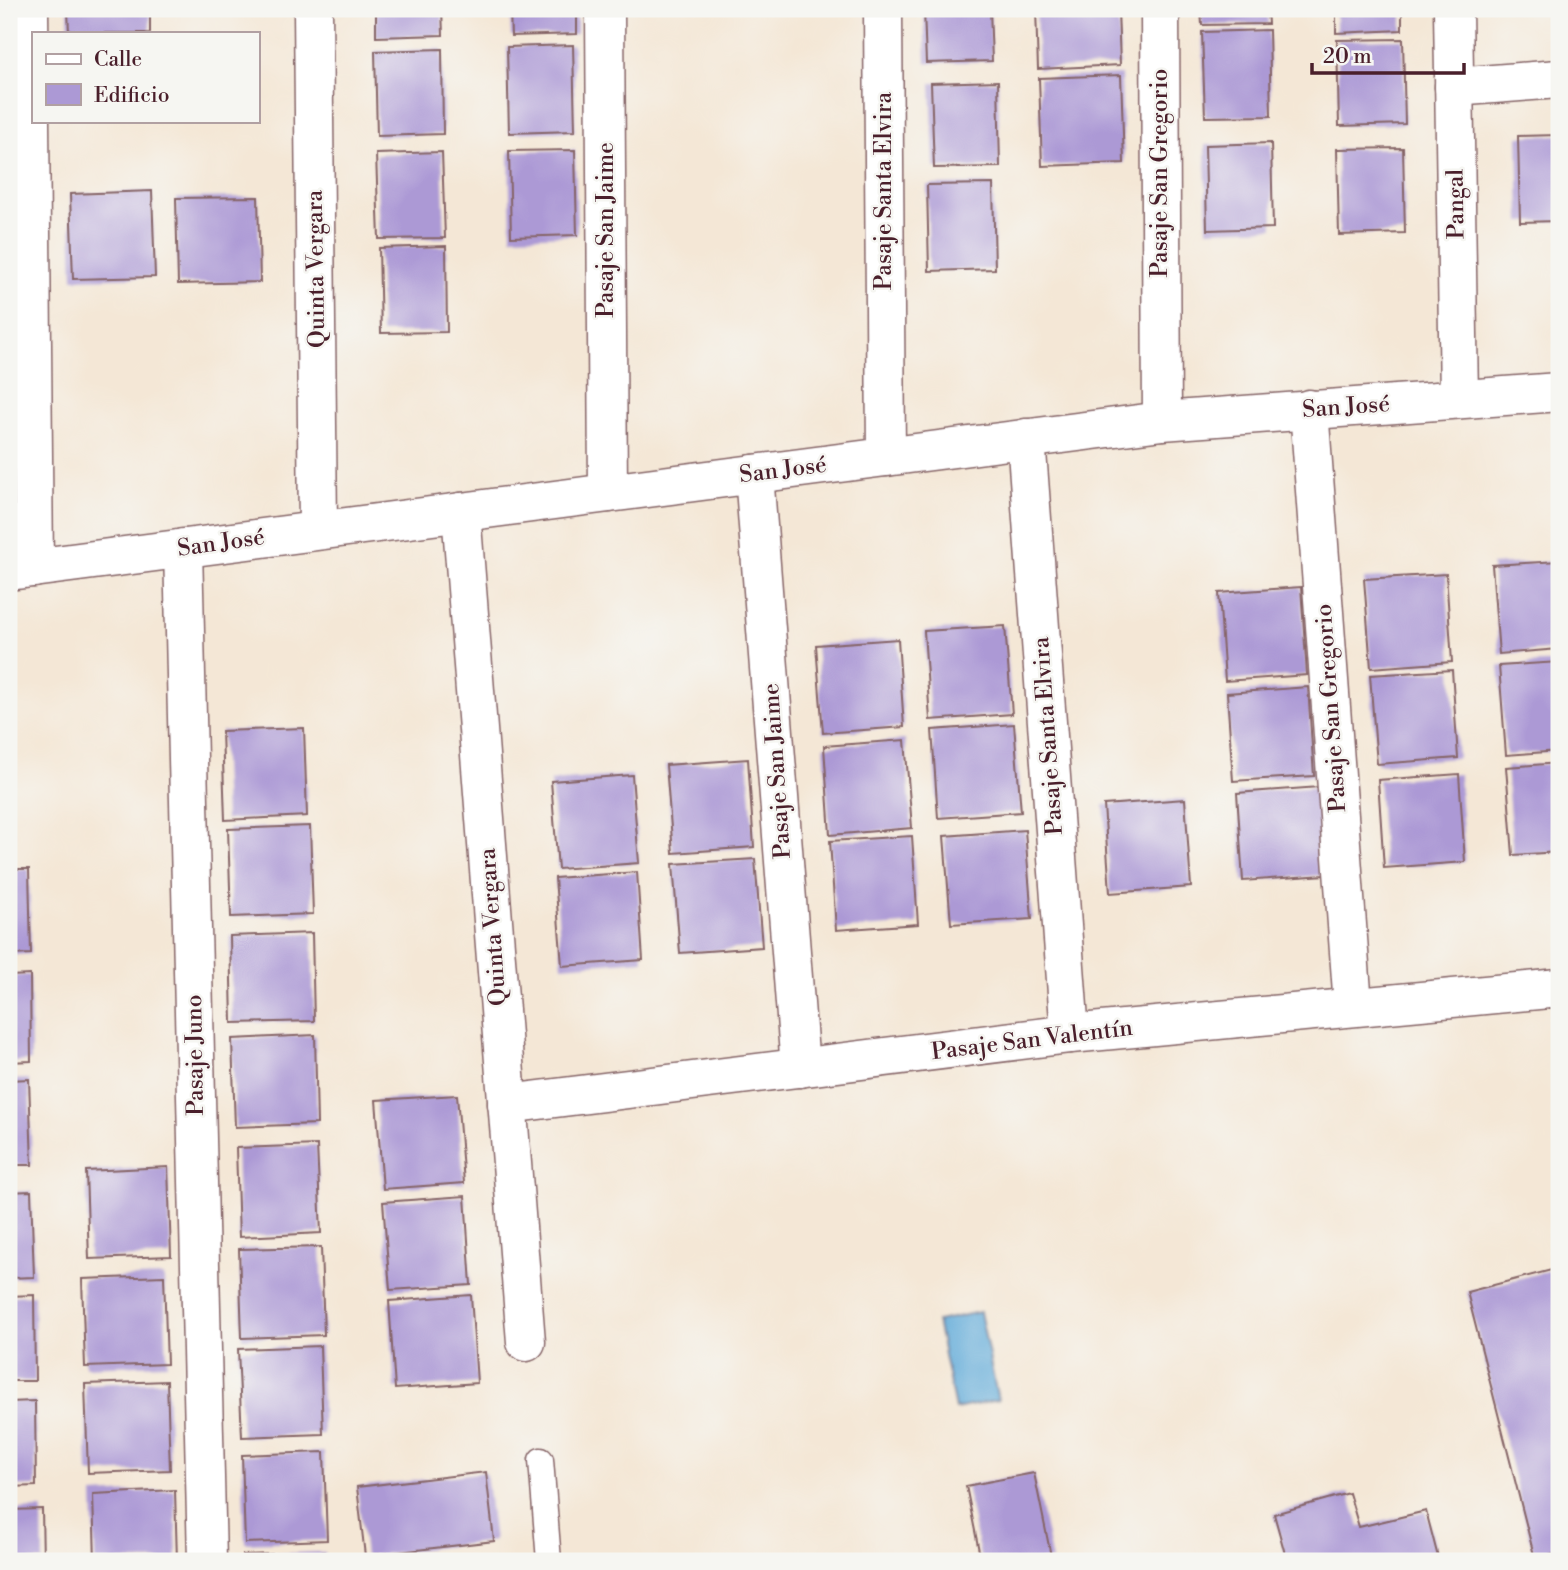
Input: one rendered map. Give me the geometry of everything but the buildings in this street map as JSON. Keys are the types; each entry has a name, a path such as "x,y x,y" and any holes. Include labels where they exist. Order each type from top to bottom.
{"street":[{"path":"21,569 29,9"},
{"name":"Quinta Vergara","path":"313,9 318,530"},
{"name":"Pasaje San Jaime","path":"605,9 608,493"},
{"name":"Pasaje Santa Elvira","path":"883,9 886,457"},
{"name":"Pasaje San Gregorio","path":"1160,9 1161,421"},
{"name":"Pangal","path":"1453,9 1459,399"},
{"path":"1454,87 1559,79"},
{"name":"San José","path":"21,569 1161,421 1559,392"},
{"name":"Pasaje San Gregorio","path":"1309,409 1353,1006"},
{"name":"Pasaje Santa Elvira","path":"1026,438 1070,1034"},
{"name":"Pasaje San Jaime","path":"754,474 800,1068"},
{"name":"Quinta Vergara","path":"461,512 526,1342"},
{"name":"Pasaje Juno","path":"183,548 207,1561"},
{"name":"Pasaje San Valentín","path":"507,1104 1070,1034 1559,988"}],"lane":[{"path":"541,1460 550,1561"}],"water":[{"path":"980,1312 998,1400 955,1409 937,1321"}]}
